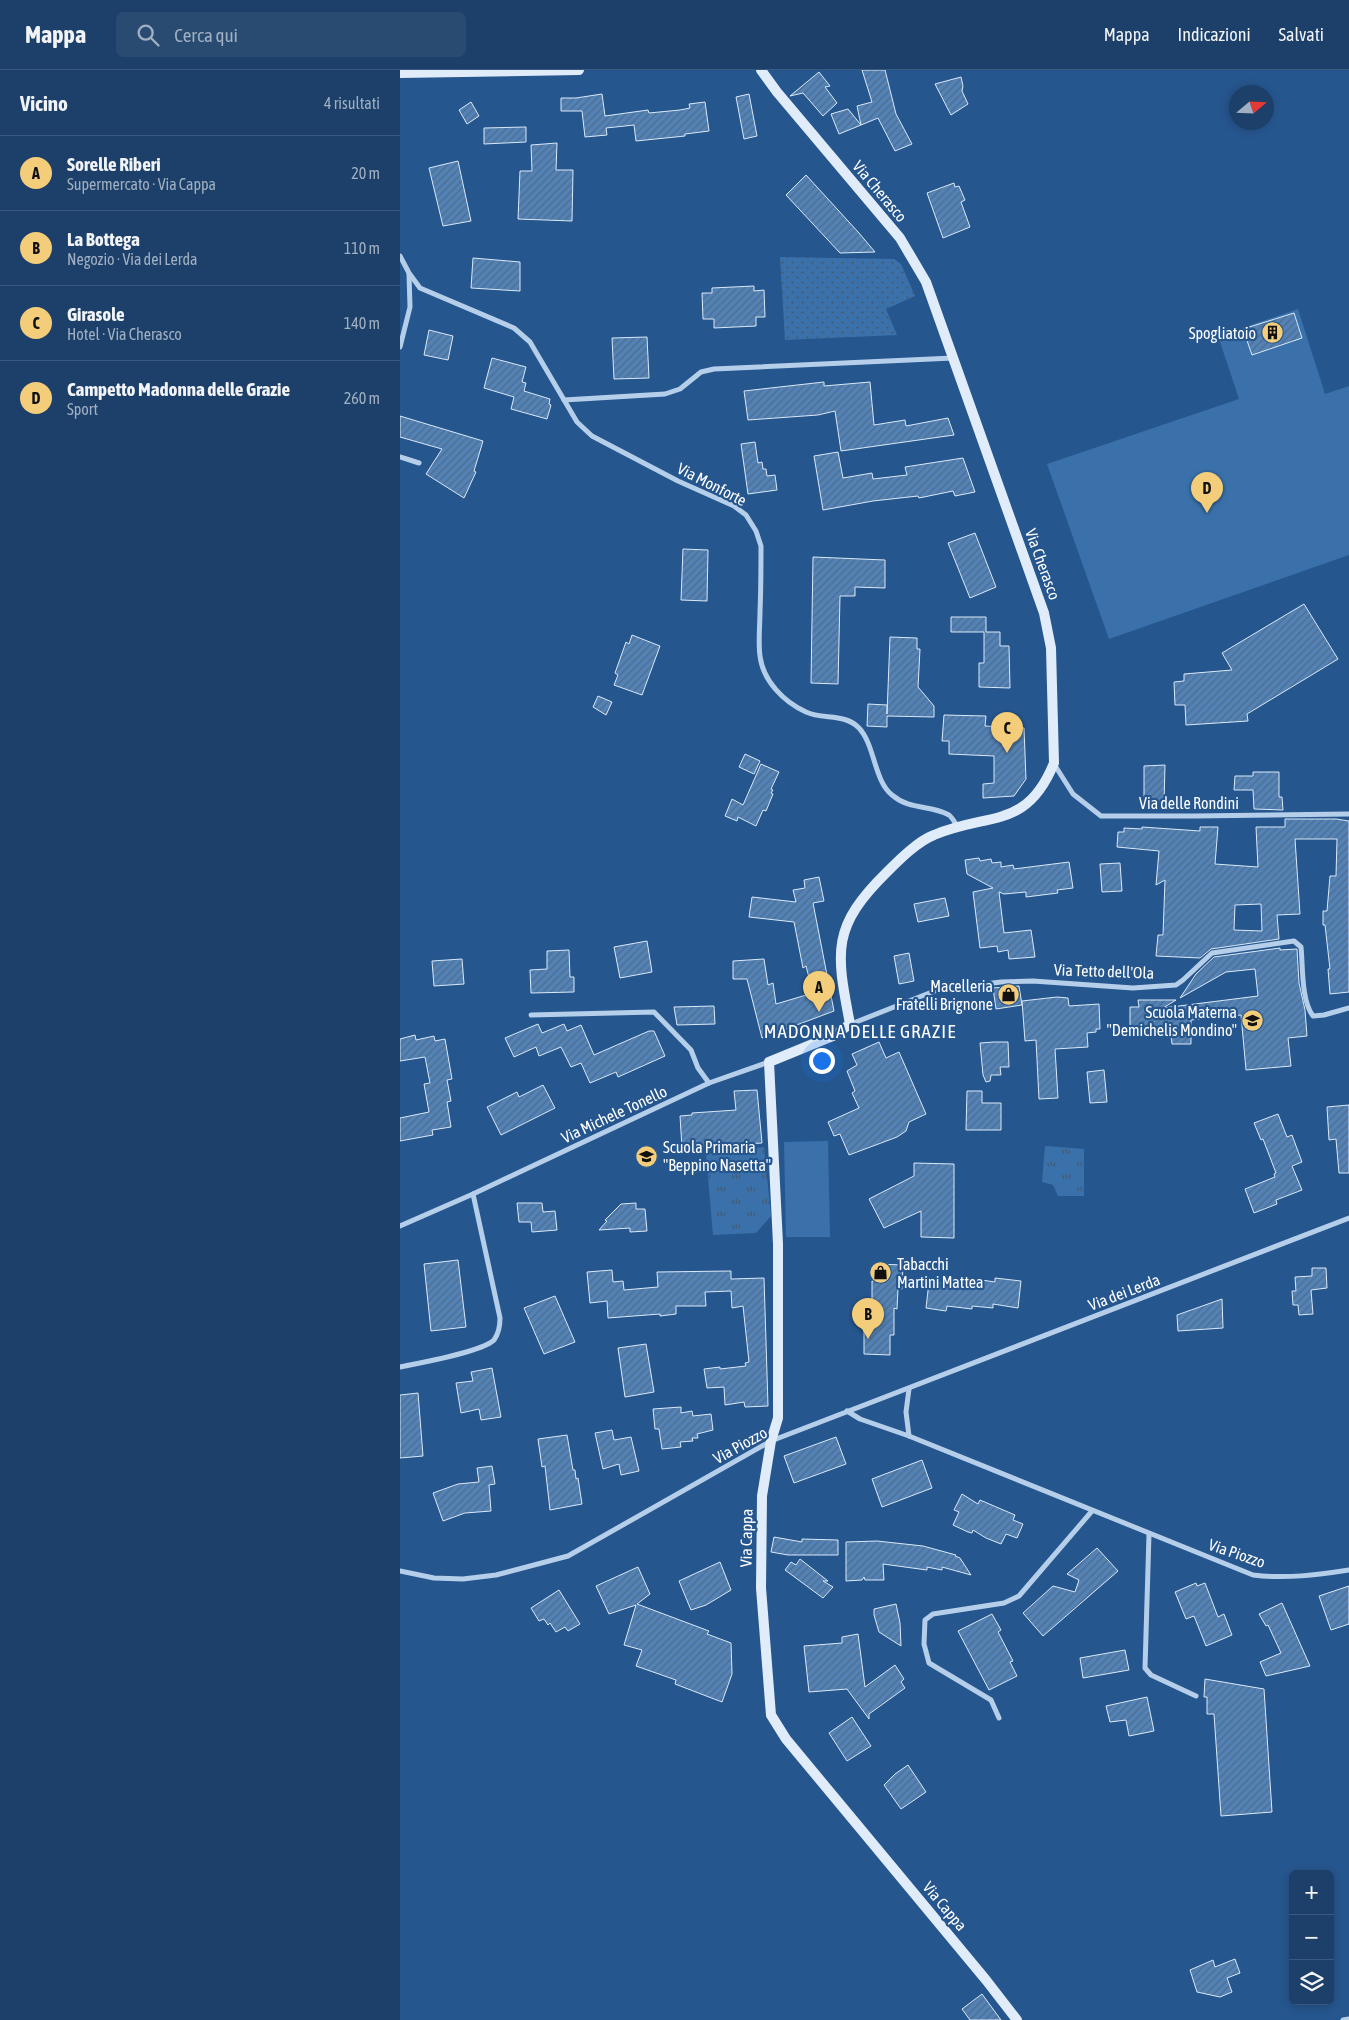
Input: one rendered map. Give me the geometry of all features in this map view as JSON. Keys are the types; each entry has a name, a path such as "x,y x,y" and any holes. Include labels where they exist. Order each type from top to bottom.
{"street":[{"path":"400,73 579,70"},
{"name":"Via Cherasco","path":"761,70 777,92 900,238 926,282 1044,613 1051,648 1054,763 1042,787 1022,809 1002,818 958,827 932,836 900,859 869,890 853,910 844,930 840,952 842,981 850,1024"},
{"name":"Via Monforte","path":"400,256 420,288 514,328 530,342 577,422 592,436 678,481 734,506 746,514 756,531 761,546 760,657 766,675 775,690 789,704 808,713 842,718 852,722 861,730 880,776 890,794 906,805 932,809 950,815 958,827"},
{"name":"Via Monforte","path":"400,347 410,306 409,273"},
{"path":"564,400 666,394 680,389 701,372 714,369 953,358"},
{"path":"400,457 419,463"},
{"name":"Via delle Rondini","path":"1054,763 1073,794 1101,816 1349,814"},
{"name":"Via Tetto dell'Ola","path":"850,1024 937,990 1001,982 1033,981 1133,988 1176,984 1212,953 1294,942 1301,946 1306,1000 1313,1016 1349,1008"},
{"path":"531,1015 654,1012 691,1050 698,1068 708,1083"},
{"path":"769,1062 835,1036 850,1024"},
{"name":"Via Michele Tonello","path":"400,1226 473,1194 708,1083 769,1062"},
{"name":"Via Cappa","path":"769,1062 778,1244 778,1418 771,1440 762,1496 761,1588 771,1715 786,1739 1018,2020"},
{"path":"400,1367 481,1348 493,1341 499,1332 500,1318 473,1194"},
{"name":"Via dei Lerda","path":"847,1411 909,1389 1349,1218"},
{"path":"909,1389 906,1412 909,1436"},
{"name":"Via Piozzo","path":"400,1571 434,1578 463,1579 496,1575 568,1556 616,1527 740,1460 771,1440 847,1411 860,1419 909,1436 1253,1575 1273,1578 1308,1576 1349,1570"},
{"path":"1000,1718 991,1700 929,1663 924,1644 925,1620 933,1614 1004,1603 1019,1596 1092,1511"},
{"path":"1149,1534 1145,1668 1151,1675 1196,1696"},
{"path":"1343,2020 1349,2019"}],"green space":[{"path":"780,257 894,259 901,264 915,296 886,309 897,335 785,340"},
{"path":"1298,309 1325,394 1349,386 1349,555 1109,639 1047,464 1239,399 1218,336"},
{"path":"828,1141 830,1237 786,1237 784,1142"},
{"path":"1045,1146 1084,1149 1084,1196 1058,1196 1053,1185 1042,1182"},
{"path":"764,1147 771,1216 756,1233 713,1235 706,1154"}],"building":[{"path":"862,70 885,70 896,114 912,144 895,151 878,118 861,125 857,106 872,102"},
{"path":"819,72 830,86 825,87 837,103 823,116 803,93 790,96"},
{"path":"961,77 962,91 968,104 951,115 935,84"},
{"path":"602,94 605,116 648,110 649,113 680,110 690,108 689,104 705,102 709,131 685,134 685,136 636,141 634,125 606,128 607,135 585,137 582,111 561,111 561,98"},
{"path":"749,94 757,136 744,139 736,97"},
{"path":"471,102 479,116 467,124 459,110"},
{"path":"848,109 861,125 839,134 831,114"},
{"path":"526,127 526,142 484,144 484,128"},
{"path":"557,143 556,170 573,170 572,221 518,219 520,171 532,171 531,145"},
{"path":"458,161 471,221 443,226 429,168"},
{"path":"806,175 875,252 840,253 786,195"},
{"path":"954,183 955,187 959,186 965,200 961,202 970,227 943,238 927,193"},
{"path":"473,258 520,262 520,291 471,288"},
{"path":"754,286 754,291 764,290 765,317 756,317 756,326 714,328 714,319 703,319 702,293 712,293 712,288"},
{"name":"Spogliatoio","path":"1294,313 1302,338 1252,355 1243,329"},
{"path":"429,330 453,336 448,360 424,355"},
{"path":"647,337 649,378 614,379 612,338"},
{"path":"492,358 526,367 522,382 526,383 524,391 550,399 549,404 551,405 547,419 511,409 514,397 484,388"},
{"path":"824,382 824,386 870,382 874,425 905,420 906,426 948,418 954,435 841,451 835,411 818,415 748,420 744,391"},
{"path":"400,416 483,441 474,471 476,472 464,498 426,474 442,449 400,437"},
{"path":"755,442 758,463 762,462 767,476 775,475 777,490 748,494 741,444"},
{"path":"838,452 843,478 872,473 873,479 907,475 905,467 963,458 975,492 955,496 953,491 919,498 918,496 873,501 823,510 814,456"},
{"path":"975,533 996,587 970,598 948,543"},
{"path":"683,549 708,550 707,601 681,600"},
{"path":"813,557 885,560 885,588 855,587 855,596 840,596 838,684 811,683"},
{"path":"1304,604 1338,659 1247,714 1248,721 1186,725 1185,705 1175,705 1174,682 1184,681 1184,674 1232,670 1222,653"},
{"path":"951,617 986,617 986,632 1000,632 1000,646 1009,646 1010,688 979,687 979,663 984,663 984,632 951,632"},
{"path":"632,635 660,646 642,695 614,685 618,675 615,673 626,642 629,644"},
{"path":"890,637 917,638 917,649 920,649 918,687 934,706 934,717 887,716 887,727 867,726 868,704 887,705 887,714"},
{"path":"598,696 612,702 606,715 593,707"},
{"path":"944,715 986,716 985,726 1024,728 1026,779 1014,796 983,798 983,784 994,783 994,756 949,754 949,741 942,741"},
{"path":"745,754 760,761 754,774 739,767"},
{"path":"761,764 779,772 771,789 773,794 766,811 763,810 756,826 738,817 737,821 725,816 732,799 743,805"},
{"path":"1165,765 1164,803 1144,803 1144,766"},
{"path":"1253,772 1279,772 1279,797 1282,797 1283,810 1254,809 1253,790 1234,790 1235,776 1253,776"},
{"path":"1285,819 1336,819 1349,821 1349,992 1330,994 1328,969 1330,969 1325,925 1323,925 1323,911 1327,911 1330,876 1336,876 1337,839 1295,839 1300,914 1277,915 1279,939 1211,949 1200,958 1156,956 1158,935 1163,935 1165,880 1156,885 1159,851 1117,847 1118,832 1124,832 1124,828 1142,829 1142,827 1200,831 1200,827 1218,827 1215,864 1258,867 1256,827 1285,827","holes":["1261,904 1262,931 1234,930 1235,905"]},
{"path":"979,858 980,861 991,859 992,863 1001,862 1001,867 1013,865 1014,869 1069,862 1073,888 1057,890 1058,893 1026,897 1026,892 1004,894 999,892 1004,933 1031,930 1035,957 1009,959 1008,950 998,952 997,946 980,948 973,892 993,888 967,874 965,860"},
{"path":"1120,863 1122,891 1102,892 1100,864"},
{"path":"819,877 824,901 813,903 834,1011 762,1038 747,979 733,979 733,961 764,959 768,985 773,983 776,1004 813,993 806,966 803,968 794,922 749,917 752,897 796,902 793,890 805,888 804,880"},
{"path":"945,898 949,916 918,922 914,904"},
{"path":"647,941 652,972 620,978 614,947"},
{"path":"1280,948 1280,950 1297,949 1299,983 1305,1010 1307,1036 1288,1038 1291,1066 1246,1070 1241,1015 1191,1020 1191,1044 1172,1044 1171,1036 1130,1036 1130,1007 1139,1007 1138,1000 1176,1000 1163,1008 1258,996 1255,969 1226,972 1180,998 1196,974 1214,957"},
{"path":"569,950 570,977 574,977 574,992 531,993 530,970 547,969 547,951"},
{"path":"909,953 914,981 899,984 894,956"},
{"path":"462,959 464,984 434,986 432,961"},
{"path":"1019,986 1022,1005 996,1009 993,988"},
{"path":"1057,997 1068,998 1069,1006 1099,1004 1100,1029 1096,1029 1096,1032 1087,1033 1088,1047 1055,1049 1058,1098 1039,1099 1036,1040 1025,1041 1022,1001"},
{"path":"714,1006 715,1024 677,1025 674,1007"},
{"path":"538,1024 542,1033 564,1024 567,1031 581,1025 594,1055 649,1031 654,1031 665,1056 618,1077 616,1072 590,1083 581,1063 571,1067 561,1047 539,1056 536,1047 514,1057 505,1038"},
{"path":"415,1035 416,1040 434,1036 435,1041 445,1039 452,1079 447,1080 451,1101 447,1102 451,1127 432,1130 433,1135 400,1141 400,1118 429,1112 424,1084 430,1083 425,1057 400,1061 400,1039"},
{"path":"879,1042 886,1058 899,1052 926,1114 909,1122 906,1131 897,1137 849,1155 840,1134 834,1136 828,1122 859,1108 852,1093 855,1091 847,1071 857,1065 852,1054"},
{"path":"1008,1042 1009,1067 1000,1067 1001,1075 991,1075 990,1081 986,1082 983,1075 980,1043"},
{"path":"1104,1070 1107,1102 1090,1103 1087,1072"},
{"path":"543,1085 555,1108 501,1135 487,1107 517,1092 519,1097"},
{"path":"757,1090 762,1143 682,1148 680,1116 692,1115 692,1113 736,1110 734,1091"},
{"path":"967,1091 982,1091 982,1103 1001,1103 1001,1130 966,1130"},
{"path":"1349,1105 1349,1173 1339,1173 1336,1139 1329,1140 1327,1107"},
{"path":"1278,1114 1287,1137 1292,1135 1302,1162 1292,1166 1302,1190 1276,1200 1277,1204 1254,1213 1245,1189 1275,1177 1274,1174 1276,1173 1263,1139 1261,1140 1254,1123"},
{"path":"914,1163 954,1164 954,1238 921,1237 921,1211 884,1228 869,1199 914,1176"},
{"path":"517,1203 542,1203 543,1212 555,1211 557,1230 532,1232 531,1222 519,1222"},
{"path":"636,1203 636,1209 645,1209 647,1231 630,1232 630,1228 599,1230 607,1221 605,1220 621,1204"},
{"path":"458,1260 466,1327 431,1331 424,1264"},
{"path":"877,1264 903,1265 902,1289 898,1289 897,1309 894,1308 894,1335 890,1335 890,1355 864,1354 864,1328 868,1328 869,1307 872,1307 872,1281 877,1281"},
{"path":"1312,1268 1326,1268 1327,1288 1311,1290 1313,1314 1299,1315 1298,1305 1293,1305 1292,1291 1296,1291 1295,1277 1312,1276"},
{"path":"612,1270 613,1282 623,1281 624,1290 658,1287 657,1272 731,1271 731,1279 764,1278 768,1406 745,1407 744,1402 725,1405 724,1387 707,1388 704,1369 746,1366 745,1363 749,1362 743,1306 732,1308 731,1291 705,1292 706,1306 676,1306 676,1314 608,1318 607,1301 590,1303 587,1272"},
{"path":"995,1278 1021,1281 1018,1308 993,1304 993,1308 972,1306 972,1309 947,1306 946,1311 926,1308 929,1282 948,1284 948,1280 974,1283 975,1279 995,1282"},
{"path":"555,1296 575,1342 544,1354 524,1308"},
{"path":"1222,1299 1223,1328 1178,1331 1177,1315"},
{"path":"646,1344 654,1392 625,1397 618,1348"},
{"path":"492,1368 501,1417 481,1420 479,1409 461,1413 456,1383 473,1381 471,1372"},
{"path":"418,1393 423,1456 400,1458 400,1395"},
{"path":"681,1407 681,1413 692,1411 693,1416 711,1414 713,1430 697,1434 698,1438 692,1438 693,1441 680,1442 681,1447 662,1449 659,1429 655,1429 653,1409"},
{"path":"612,1430 614,1440 631,1437 639,1471 621,1475 619,1464 603,1469 595,1433"},
{"path":"567,1435 573,1470 575,1470 576,1479 578,1478 582,1504 550,1510 545,1466 542,1467 538,1439"},
{"path":"836,1437 846,1464 794,1483 784,1456"},
{"path":"922,1460 932,1488 882,1507 872,1479"},
{"path":"492,1466 495,1484 489,1485 491,1511 465,1513 443,1521 433,1493 458,1484 479,1482 477,1468"},
{"path":"962,1494 978,1504 980,1500 1015,1515 1013,1520 1023,1524 1017,1538 1006,1534 1001,1544 973,1530 972,1533 968,1532 953,1525 959,1512 954,1510"},
{"path":"774,1537 802,1542 802,1539 838,1540 838,1555 788,1555 771,1552"},
{"path":"877,1541 923,1546 956,1555 971,1575 942,1567 942,1570 927,1567 927,1570 883,1564 884,1580 865,1580 864,1577 862,1580 846,1581 846,1542"},
{"path":"1097,1548 1118,1571 1043,1636 1023,1613 1053,1586 1075,1592 1079,1580 1067,1574"},
{"path":"800,1559 828,1581 823,1581 833,1587 823,1598 785,1570 791,1562 796,1565"},
{"path":"720,1562 731,1590 706,1605 691,1610 679,1581"},
{"path":"638,1567 650,1594 637,1604 709,1631 707,1634 731,1643 732,1674 722,1702 675,1684 676,1680 636,1666 642,1650 624,1645 636,1605 609,1614 596,1586"},
{"path":"1196,1583 1197,1586 1205,1583 1218,1617 1224,1614 1232,1635 1206,1646 1194,1616 1186,1619 1175,1592"},
{"path":"1349,1586 1349,1624 1331,1630 1319,1596"},
{"path":"559,1590 580,1624 568,1631 565,1627 556,1632 550,1623 548,1625 544,1619 539,1621 531,1608"},
{"path":"1282,1603 1310,1666 1266,1676 1260,1662 1281,1653 1268,1625 1266,1626 1259,1614"},
{"path":"896,1604 900,1623 901,1646 879,1632 874,1615 874,1609"},
{"path":"992,1614 1001,1630 998,1632 1013,1661 1010,1662 1017,1676 989,1690 958,1631"},
{"path":"858,1634 865,1687 895,1665 904,1679 901,1682 905,1688 869,1714 869,1719 847,1689 809,1692 804,1646 842,1643 842,1637"},
{"path":"1125,1650 1129,1670 1083,1678 1080,1658"},
{"path":"1205,1679 1264,1689 1272,1812 1221,1816 1214,1714 1207,1714 1207,1697 1204,1697"},
{"path":"1147,1697 1154,1731 1129,1736 1126,1720 1110,1722 1106,1706"},
{"path":"852,1717 871,1746 847,1761 829,1733"},
{"path":"908,1765 926,1792 901,1809 884,1785"},
{"path":"1235,1959 1240,1973 1227,1978 1232,1992 1220,1997 1197,1992 1190,1970 1213,1960 1215,1967"},
{"path":"982,1994 1001,2020 970,2020 962,2009"}],"place":[{"name":"Spogliatoio","path":"1272,333"},
{"name":"Campetto Madonna delle Grazie","path":"1207,513"},
{"name":"Girasole","path":"1007,753"},
{"name":"Macelleria Fratelli Brignone","path":"1009,995"},
{"name":"Sorelle Riberi","path":"819,1012"},
{"name":"Scuola Materna \"Demichelis Mondino\"","path":"1253,1021"},
{"name":"Scuola Primaria \"Beppino Nasetta\"","path":"647,1156"},
{"name":"Tabacchi Martini Mattea","path":"881,1273"},
{"name":"La Bottega","path":"868,1339"}],"district":[{"name":"MADONNA DELLE GRAZIE","path":"860,1031"}]}
